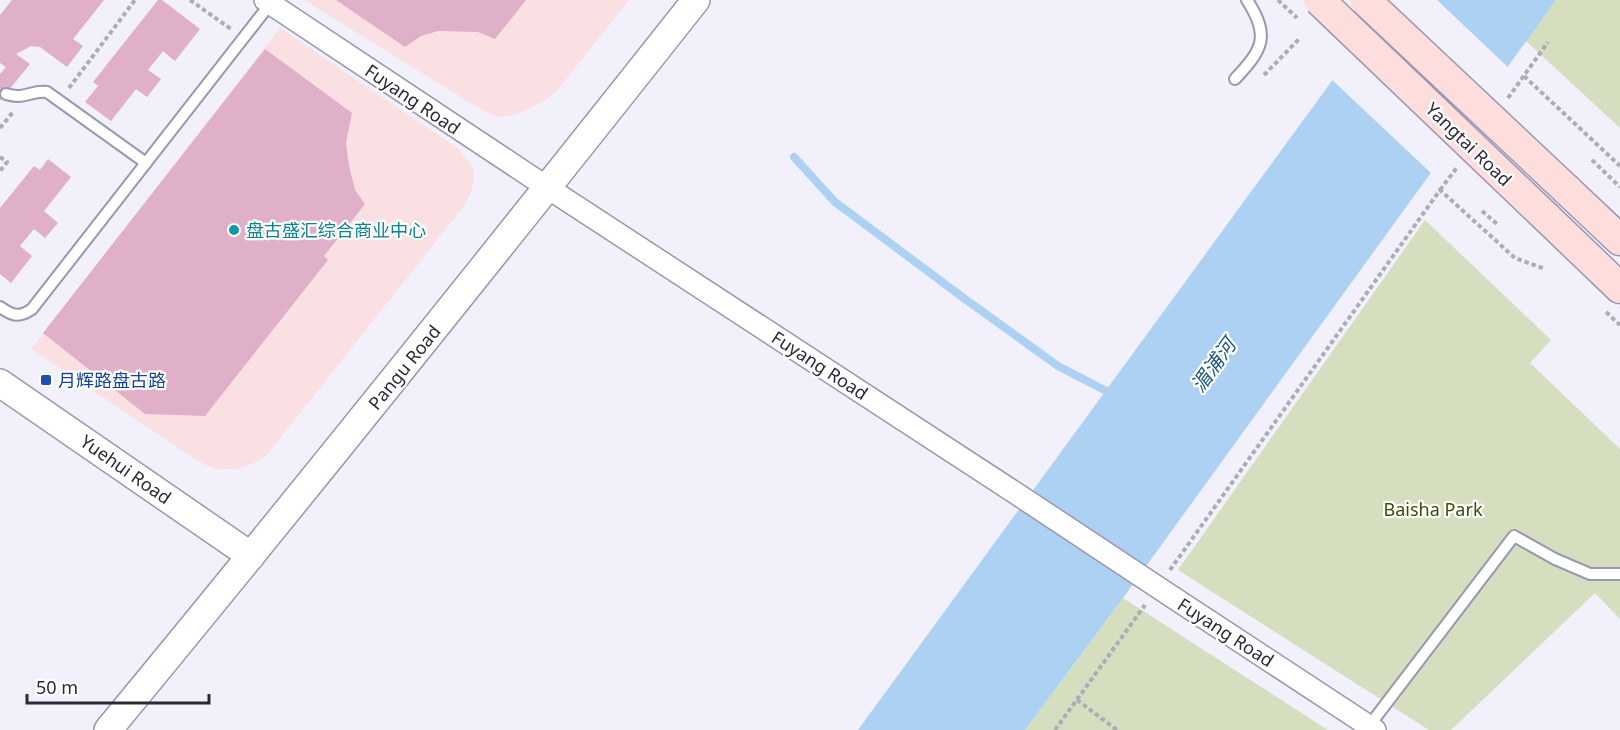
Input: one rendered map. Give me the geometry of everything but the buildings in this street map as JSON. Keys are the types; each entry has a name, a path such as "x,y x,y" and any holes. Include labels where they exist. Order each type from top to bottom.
{"main road":[{"name":"Yangtai Road","path":"1319,0 1620,288"},
{"name":"Yangtai Road","path":"1365,0 1620,240"}],"street":[{"name":"Pangu Road","path":"108,730 548,188 696,0"},
{"name":"Fuyang Road","path":"268,2 1372,728"},
{"name":"Yuehui Road","path":"0,383 251,556"}],"lane":[{"path":"1234,79 1256,57 1262,38 1255,12 1247,0"},
{"path":"0,307 12,315 22,316 32,309 244,38 268,2"},
{"path":"6,94 17,97 28,96 39,91 47,92 146,164"},
{"path":"1372,728 1514,536 1590,574 1620,574"}],"path":[{"path":"60,100 135,0"},
{"path":"189,0 244,38"},
{"path":"1263,76 1300,38"},
{"path":"1524,75 1620,166"},
{"path":"0,157 7,162 0,171"},
{"path":"1592,160 1620,187"},
{"path":"1166,575 1440,190 1515,258 1545,269"},
{"path":"1482,211 1497,224"},
{"path":"1055,730 1146,604"},
{"path":"1077,700 1117,730"}],"shaded area":[{"path":"304,0 629,0 556,92 546,100 518,114 497,117 485,112"},
{"name":"盘古盛汇综合商业中心","path":"280,28 459,149 474,169 474,180 464,206 266,456 237,469 217,469 199,462 31,349"}],"green space":[{"path":"1556,0 1620,0 1620,128 1526,41"},
{"name":"Baisha Park","path":"1425,220 1551,340 1530,363 1620,449 1620,619 1595,593 1451,730 1429,730 1178,570"},
{"path":"1123,598 1328,730 1025,730"}],"water":[{"name":"湄浦河","path":"1391,0 1556,0 1025,730 858,730"}],"pier":[{"path":"1387,0 1437,0 1510,69 1473,120 1371,23"},
{"path":"1366,29 1468,126 1433,175 1330,78"}],"waterway":[{"path":"794,157 835,202 965,299 1058,366 1114,395"}],"place":[{"name":"盘古盛汇综合商业中心","path":"234,230"},
{"name":"月辉路盘古路","path":"46,380"}]}
